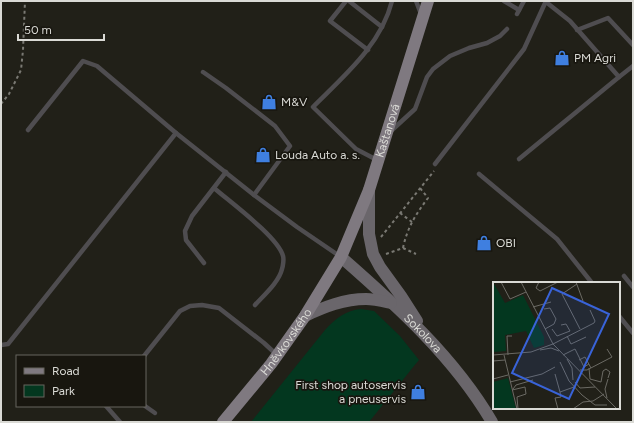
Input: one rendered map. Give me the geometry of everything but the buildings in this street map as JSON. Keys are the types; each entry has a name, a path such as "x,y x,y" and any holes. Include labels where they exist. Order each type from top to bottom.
{"main road":[{"name":"Kaštanová","path":"340,257 369,190 428,1"},
{"name":"Hněvkovského","path":"223,422 277,355 305,316 340,257"}],"street":[{"path":"369,190 369,234 373,254 426,336"},
{"name":"Sokolova","path":"340,257 426,336 455,369 492,422"},
{"path":"305,316 324,307 352,300 367,299 390,303"}],"lane":[{"path":"346,1 330,21 368,50"},
{"path":"349,1 382,27"},
{"path":"378,161 356,148 313,107 339,82 368,50 382,27 392,1"},
{"path":"416,1 422,17"},
{"path":"504,1 518,12 524,1"},
{"path":"435,164 524,49 546,1 570,21 619,77"},
{"path":"577,30 608,18 633,46"},
{"path":"387,135 415,109 427,77 433,69 450,56 469,48 487,43 500,36 507,29"},
{"path":"28,130 82,60 97,66 176,133 254,195 340,257"},
{"path":"519,159 633,66"},
{"path":"203,72 276,126 290,146 254,195"},
{"path":"1,345 8,344 176,133"},
{"path":"204,263 186,240 185,231 192,216 226,172"},
{"path":"480,174 557,238 591,282"},
{"path":"214,188 255,222 277,244 283,257 283,268 277,280 255,305"},
{"path":"624,276 633,287"},
{"path":"145,355 180,311 190,306 202,305 219,308 277,355"},
{"path":"620,317 633,334"},
{"path":"107,407 120,422"},
{"path":"146,407 155,413"}],"path":[{"path":"1,104 9,94 21,70 25,1"},
{"path":"381,242 381,237 434,172 435,164"},
{"path":"403,248 412,222 428,198 420,188"},
{"path":"400,213 412,222"},
{"path":"391,253 403,248 416,254"}],"green space":[{"path":"361,309 374,311 400,336 419,360 369,422 251,422 325,330 346,313"}],"place":[{"name":"PM Agri","path":"562,58"},
{"name":"M&V","path":"269,102"},
{"name":"Louda Auto a. s.","path":"263,155"},
{"name":"OBI","path":"484,243"},
{"name":"First shop autoservis a pneuservis","path":"418,392"}]}
